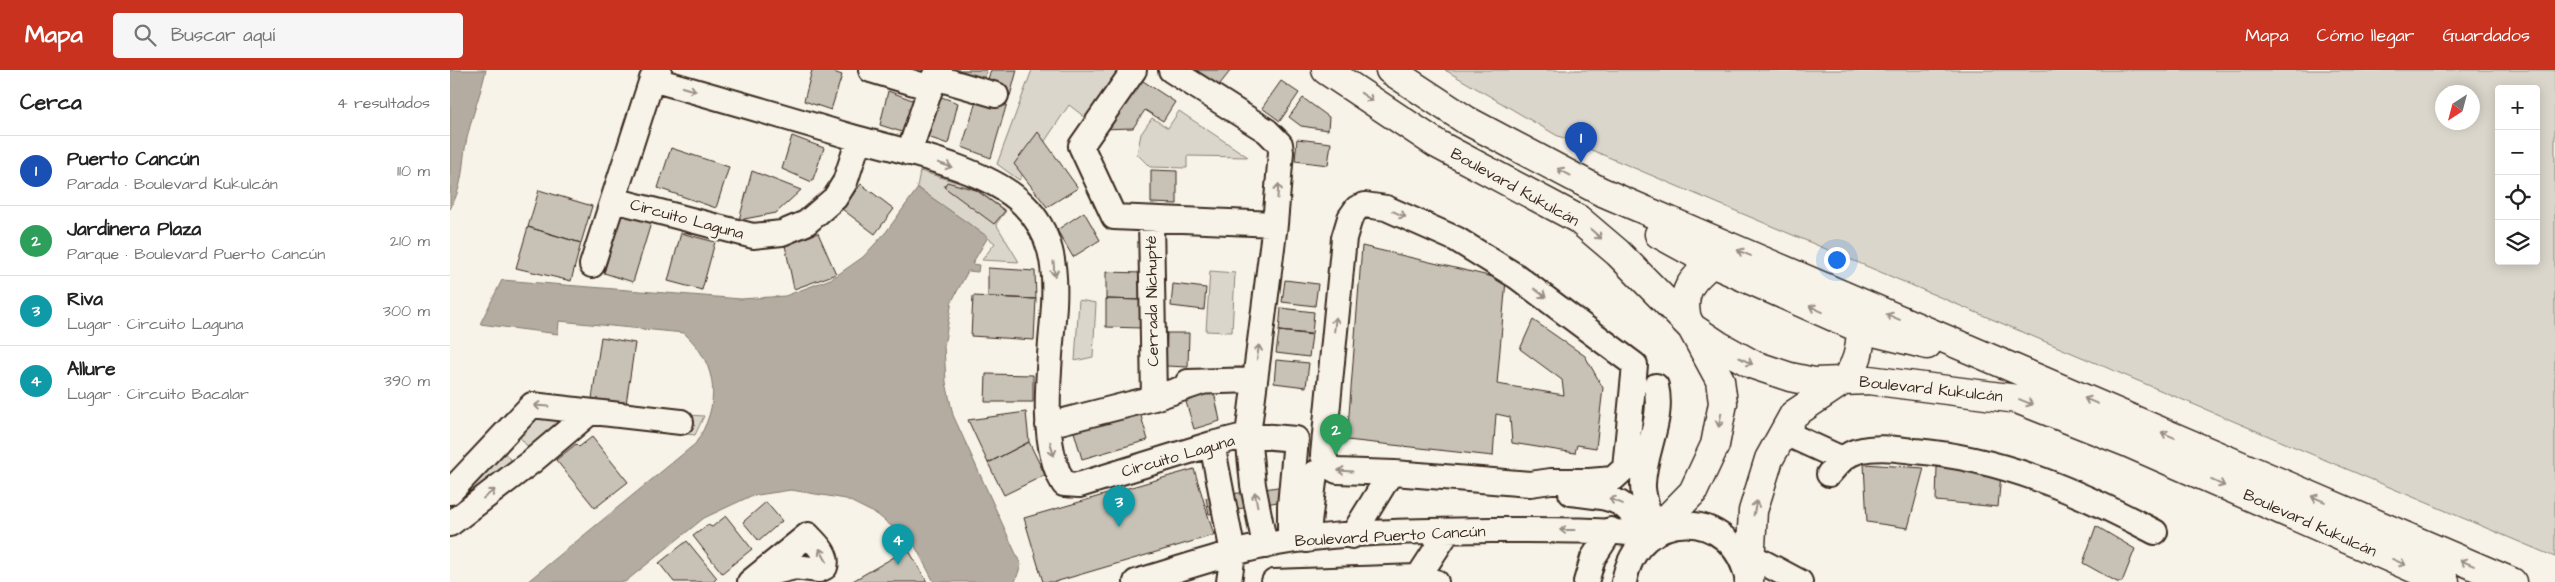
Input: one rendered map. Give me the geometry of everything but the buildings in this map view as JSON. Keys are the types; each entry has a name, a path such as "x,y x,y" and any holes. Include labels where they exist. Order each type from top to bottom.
{"main road":[{"name":"Boulevard Kukulcán","path":"1326,70 1437,144 1578,219 1618,253 1691,327 1736,355 1774,372 1814,382 1868,380 2017,398 2126,442 2445,582"},
{"name":"Boulevard Kukulcán","path":"1390,70 1466,120 1600,191 2512,582"},
{"path":"1600,191 1628,218 1712,263 1861,328 1936,348 1973,351"},
{"path":"1652,534 1696,487 1715,445 1723,403 1720,380 1684,311 1684,296 1695,277 1712,263"},
{"path":"1746,567 1754,511 1768,459 1794,414 1843,381 1859,355 1861,328"}],"street":[{"path":"872,70 931,88"},
{"name":"Cerrada Nichupté","path":"1134,70 1081,146 1114,217 1275,224"},
{"name":"Circuito Laguna","path":"592,264 656,74 984,178 1023,203 1047,237 1054,265 1055,292 1048,425 1050,441 1060,478 1064,484 1070,486 1212,444 1248,436 1275,224 1280,144 1267,131 1171,70"},
{"path":"909,153 934,77 996,95"},
{"name":"Circuito Laguna","path":"614,200 753,236 782,233 806,223 835,198 844,182 859,138"},
{"path":"1364,205 1386,208 1456,240 1516,276 1634,365 1625,468 1613,479 1551,481 1530,484 1394,473 1337,471 1328,466 1323,455 1344,238 1350,218 1357,208 1364,205"},
{"name":"Cerrada Nichupté","path":"1151,220 1154,390"},
{"name":"Cerrada Nichupté","path":"1048,425 1154,390 1202,382 1255,380"},
{"path":"1652,534 1642,487 1644,469 1657,418 1659,397 1656,386"},
{"path":"450,492 532,405 681,422"},
{"path":"450,524 531,462 589,413"},
{"path":"506,432 531,462"},
{"path":"1783,432 1836,467 1857,451 1881,448 1933,452 1987,462 2038,478 2121,514 2155,532"},
{"path":"1265,546 1253,485 1248,436 1296,439 1290,506 1299,541"},
{"path":"1212,444 1233,553 1228,582"},
{"path":"1299,541 1314,473"},
{"path":"1352,536 1387,479 1394,473"},
{"path":"1530,484 1543,489 1614,499 1627,506 1652,534"},
{"path":"1624,582 1627,566 1636,549 1652,534 1669,526 1686,524 1704,526 1719,534 1746,567 1800,582"},
{"path":"1274,582 1423,580 1448,530"},
{"name":"Boulevard Puerto Cancún","path":"1136,582 1233,553 1265,546 1352,536 1448,530 1611,530 1652,534"},
{"path":"1586,582 1593,558 1611,530"},
{"path":"808,535 824,554 827,561 825,567 818,570 795,567 754,579 808,535"}],"shaded area":[{"path":"450,70 486,70 467,138 458,190 450,209"},
{"path":"1032,70 1122,70 1086,118 1069,105 1019,180 997,164"},
{"path":"1445,70 2555,70 2555,557 1556,135"},
{"path":"1179,111 1248,157 1187,156 1187,168 1150,167 1137,154 1141,134 1152,118 1168,128"},
{"path":"920,171 973,187 1006,211 996,224 1019,262 982,260 995,243 917,187"},
{"path":"918,188 988,237 972,264 979,265 978,272 968,271 952,301 944,346 946,382 953,415 1021,565 1015,582 934,582 915,546 878,515 846,499 791,490 751,496 704,518 625,582 527,582 695,444 709,415 712,401 712,386 710,372 704,358 696,345 684,333 559,321 558,334 480,324 502,280 741,299 785,296 833,278 863,257 886,232"},
{"path":"1210,271 1235,273 1232,332 1206,331"},
{"path":"1079,300 1096,303 1093,357 1075,361"},
{"path":"534,410 569,422 532,452 518,435"},
{"path":"688,415 704,416 695,435 686,434"},
{"path":"500,448 517,467 450,522 450,503"}],"place":[{"name":"Puerto Cancún","path":"1581,163"},
{"name":"Jardinera Plaza","path":"1336,455"},
{"name":"Riva","path":"1119,527"},
{"name":"Allure","path":"898,565"}]}
